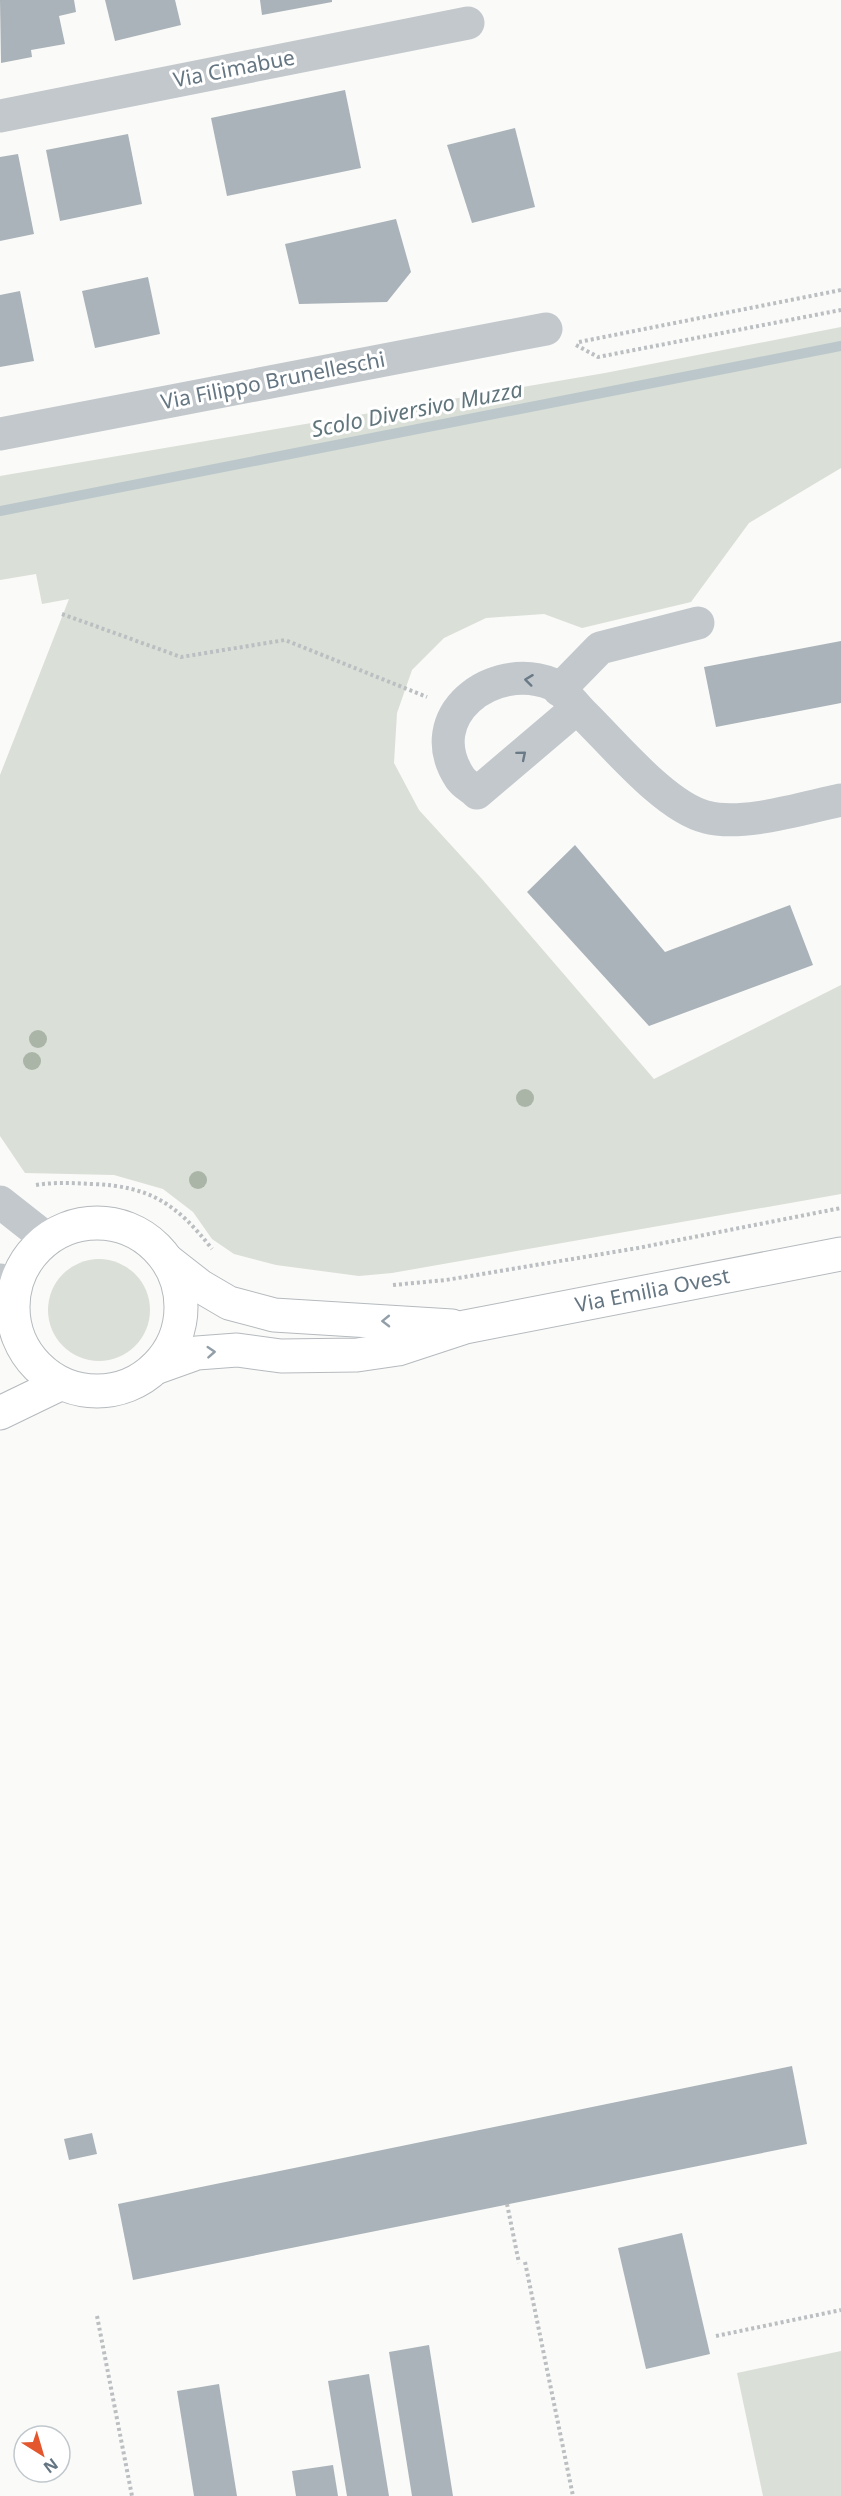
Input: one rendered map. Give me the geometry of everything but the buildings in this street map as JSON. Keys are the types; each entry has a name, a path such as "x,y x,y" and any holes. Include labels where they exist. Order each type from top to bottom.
{"main road":[{"path":"98,1223 124,1227 148,1240 167,1260 178,1285 181,1303 180,1321 175,1338 155,1368 141,1380 123,1387 105,1391 87,1391 60,1384 38,1368 25,1352 7,1319 16,1285 27,1260 47,1239 71,1227 98,1223"},
{"name":"Via Emilia Ovest","path":"155,1368 196,1353 237,1350 281,1356 357,1355 398,1349 465,1327 841,1254"},
{"name":"Via Emilia Ovest","path":"167,1260 200,1286 229,1303 274,1315 353,1322 396,1321 465,1327"},
{"path":"0,1413 60,1384"}],"street":[{"name":"Via Cimabue","path":"0,116 468,23"},
{"name":"Via Filippo Brunelleschi","path":"0,434 559,336"},
{"path":"698,623 600,648 568,699 477,793 461,778 449,753 451,719 471,694 502,680 525,678 554,685 568,699 675,804 706,817 738,821 841,800"},
{"path":"14,1194 47,1239"}],"path":[{"path":"559,336 841,290"},
{"path":"559,336 598,357 841,310"},
{"path":"62,614 181,657 285,640 458,709"},
{"path":"14,1194 56,1182 120,1185 153,1195 193,1225 216,1253"},
{"path":"381,1285 446,1280 638,1248 841,1208"},
{"path":"507,2204 573,2496"},
{"path":"716,2336 841,2310"},
{"path":"97,2316 132,2496"}],"shaded area":[{"path":"841,327 841,468 749,523 691,602 582,628 544,614 486,618 444,638 412,670 397,713 394,763 419,810 482,879 654,1079 841,985 841,1194 392,1273 359,1276 276,1265 234,1254 212,1239 193,1212 163,1189 114,1175 25,1173 0,1136 0,775 69,599 42,604 36,574 0,580 0,476 605,373"},
{"path":"99,1259 118,1263 135,1274 146,1291 150,1310 146,1329 135,1346 118,1357 99,1361 80,1357 63,1346 52,1329 48,1310 52,1291 63,1274 80,1263"},
{"path":"841,2351 841,2496 763,2496 737,2373"}],"waterway":[{"name":"Scolo Diversivo Muzza","path":"0,511 841,346"}]}
